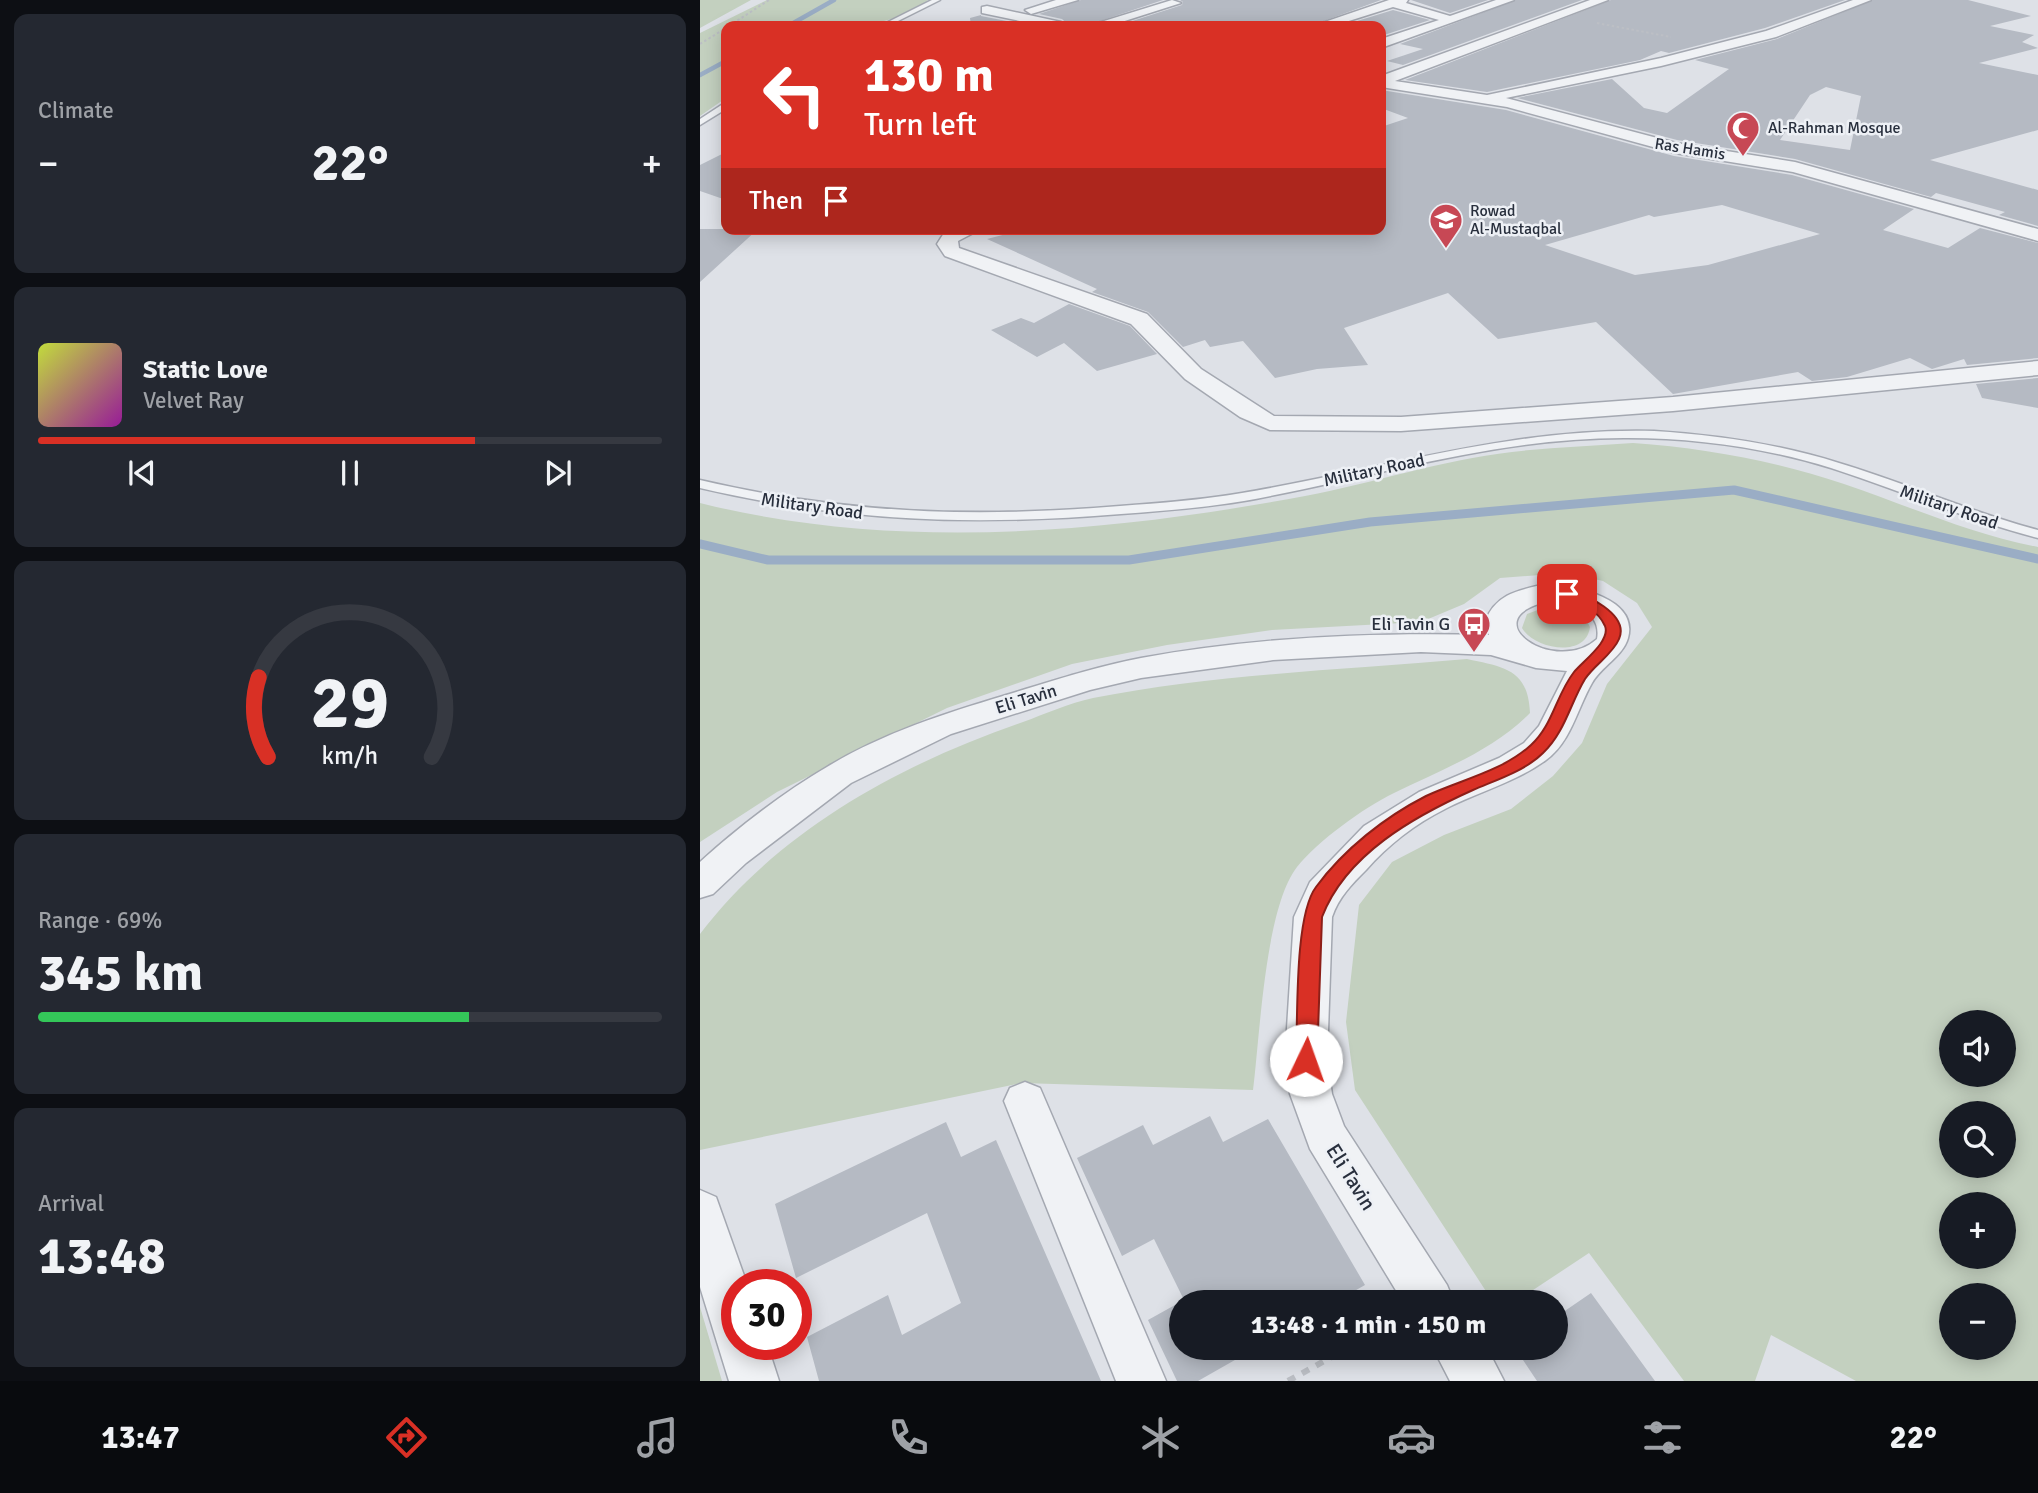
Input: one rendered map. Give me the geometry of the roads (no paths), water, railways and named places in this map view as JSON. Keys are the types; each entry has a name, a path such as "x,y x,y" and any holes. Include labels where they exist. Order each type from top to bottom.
{"street":[{"path":"1031,10 1072,0"},
{"path":"1386,42 1508,0"},
{"path":"1386,80 1602,0"},
{"path":"1475,99 1550,86 1720,47 1771,34 1865,0"},
{"path":"1336,21 1397,2 1448,20"},
{"path":"1116,21 1175,3"},
{"path":"1111,4 1160,21"},
{"path":"987,10 1039,21"},
{"name":"Ras Hamis","path":"1386,83 1508,103 1675,148 1795,167 2038,235"},
{"path":"956,235 951,237 947,244 952,252 1139,319 1192,374 1248,412 1270,423 1428,422 1673,404 2038,368"},
{"path":"1527,655 1576,661 1593,656 1606,648 1613,637 1613,626 1598,606 1584,598 1567,594 1541,593 1518,598 1507,606 1500,617 1500,628 1506,640 1557,681 1564,707"},
{"name":"Eli Tavin","path":"1399,643 1476,625 1507,606"},
{"name":"Eli Tavin","path":"700,884 733,853 839,775 940,726 1083,682 1141,668 1273,650 1399,643 1491,645 1527,655"},
{"name":"Eli Tavin","path":"1422,1290 1325,1135 1311,1094 1306,1060 1313,917 1322,892 1377,835 1431,801 1511,766 1536,751 1553,732 1579,677 1606,648"},
{"path":"1026,1101 1141,1381"},
{"path":"700,1212 721,1278"},
{"path":"747,1360 754,1381"},
{"path":"1466,1360 1479,1381"}],"lane":[{"path":"893,21 937,0"},
{"path":"700,123 721,109"},
{"name":"Military Road","path":"700,484 791,504 859,513 919,519 1033,519 1240,497 1522,440 1628,434 1731,444 1835,465 1993,524 2038,534"}],"waterway":[{"path":"797,21 834,0"},
{"path":"700,75 721,64"},
{"path":"700,544 768,560 1129,560 1370,522 1734,490 2038,559"}],"place":[{"name":"Al-Rahman Mosque","path":"1743,158"},
{"name":"Rowad Al-Mustaqbal","path":"1446,250"},
{"name":"Eli Tavin G","path":"1474,654"}]}
